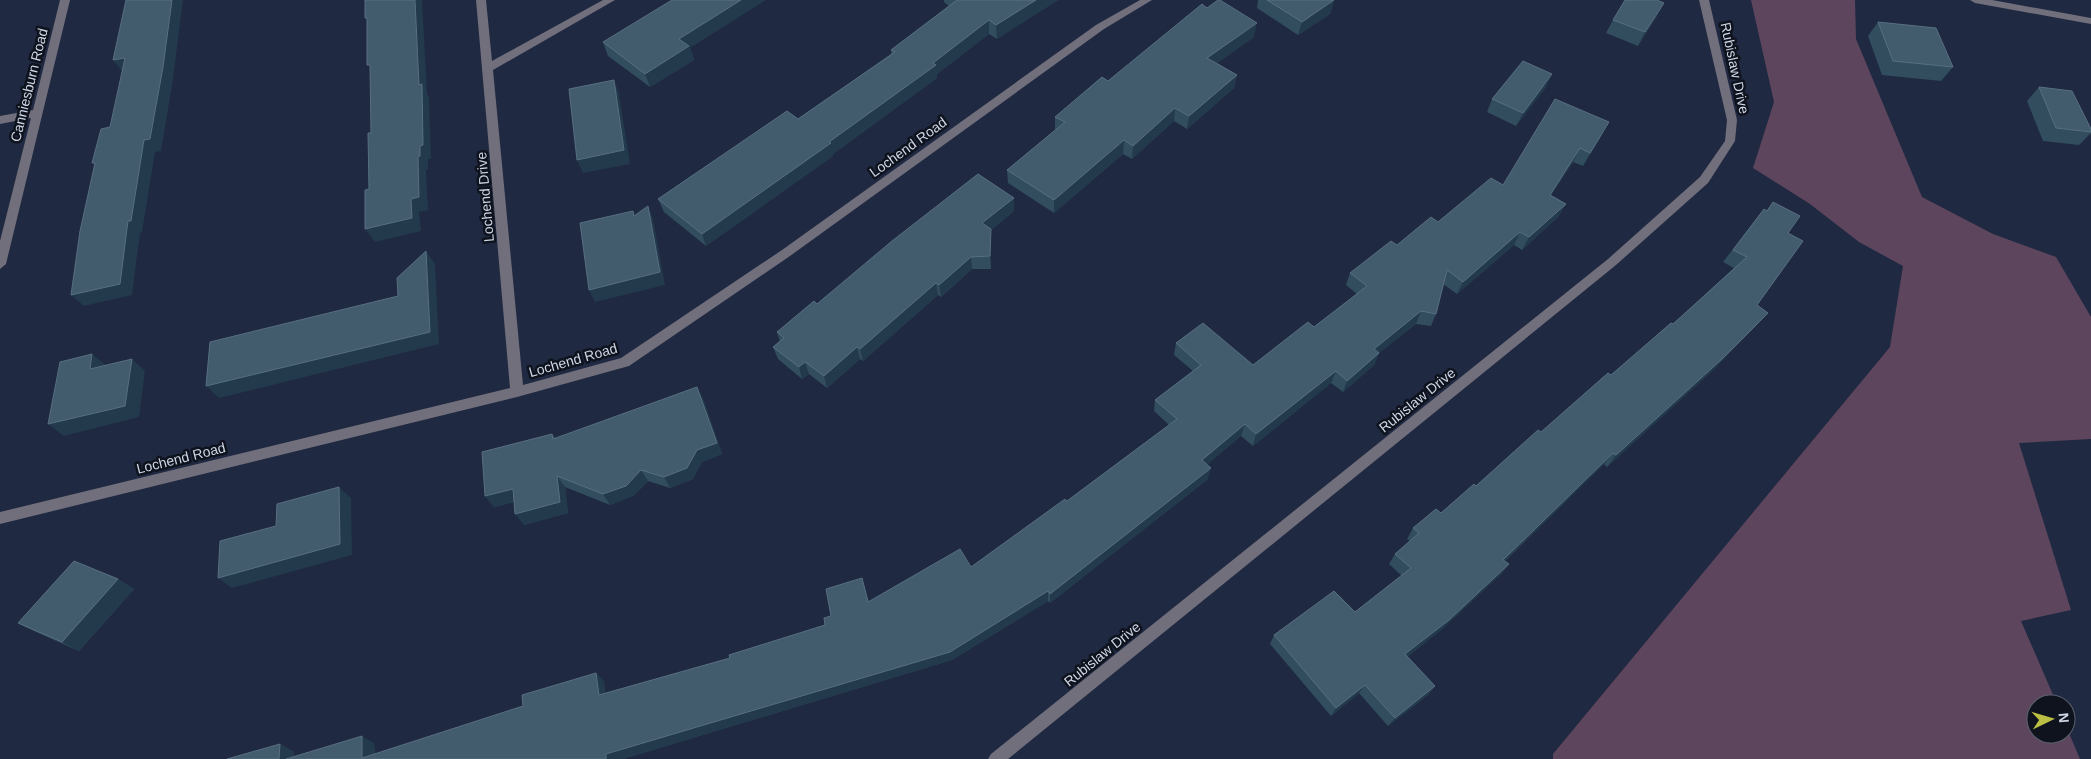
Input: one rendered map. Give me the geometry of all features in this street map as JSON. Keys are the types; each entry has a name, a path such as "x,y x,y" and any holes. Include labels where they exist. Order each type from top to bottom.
{"street":[{"name":"Canniesburn Road","path":"0,264 66,0"},
{"name":"Lochend Drive","path":"481,0 518,392"},
{"path":"488,68 610,0"},
{"name":"Lochend Road","path":"0,518 518,392 625,362 786,254 1100,27 1147,0"},
{"name":"Rubislaw Drive","path":"996,759 1612,262 1704,180 1730,141 1732,120 1704,0"},
{"path":"1975,0 2091,21"},
{"path":"0,120 37,113"}],"shaded area":[{"path":"1751,0 1855,0 1856,39 1922,197 1993,234 2056,257 2091,317 2091,439 2019,443 2071,610 2021,621 2053,694 2026,694 2026,744 2074,744 2080,759 1553,759 1553,754 1890,347 1903,266 1859,242 1810,204 1753,168 1774,102"}],"building":[{"path":"126,0 172,0 163,67 150,139 144,140 131,221 128,221 120,284 71,295 80,231 95,163 92,163 101,129 110,127 125,58 113,60"},
{"path":"365,0 415,0 419,85 422,84 423,145 420,146 420,156 418,157 419,197 411,199 412,218 365,229 365,190 369,189 368,133 371,133 370,65 367,65"},
{"path":"672,0 741,0 679,39 689,46 645,74 603,42"},
{"path":"957,0 1036,0 996,25 989,20 933,63 936,65 829,142 831,143 702,234 658,199 787,111 798,119 895,52 891,50"},
{"path":"1218,0 1257,23 1207,58 1237,75 1189,116 1175,108 1133,146 1124,140 1054,200 1007,170 1065,122 1055,117 1102,77 1108,81 1202,4 1207,8"},
{"path":"1267,0 1334,0 1302,22"},
{"path":"1625,0 1657,0 1664,3 1645,32 1613,20"},
{"path":"1878,22 1936,28 1953,67 1893,61"},
{"path":"1523,61 1552,74 1523,113 1492,99"},
{"path":"614,80 624,150 577,160 569,89"},
{"path":"2039,87 2072,91 2091,132 2056,128"},
{"path":"1555,99 1609,122 1590,153 1580,148 1550,195 1566,204 1529,237 1520,232 1463,282 1447,270 1436,314 1421,311 1374,349 1379,353 1347,381 1336,371 1256,434 1245,424 1202,460 1211,468 1050,594 1048,591 950,652 606,754 606,759 286,759 362,736 362,758 523,706 522,695 596,673 599,695 730,658 729,655 825,625 824,618 831,616 826,589 862,578 868,602 960,549 971,567 1065,499 1067,501 1177,419 1155,400 1201,365 1176,343 1203,323 1253,365 1308,322 1314,327 1367,286 1350,273 1391,241 1397,245 1431,217 1438,222 1491,178 1503,185"},
{"path":"978,174 1014,198 982,223 991,229 990,256 971,257 939,285 936,283 860,349 857,347 824,376 805,362 799,367 773,347 784,338 777,332 814,301 817,304 892,241"},
{"path":"1773,202 1800,216 1788,233 1803,241 1757,305 1768,313 1722,359 1616,455 1613,453 1503,560 1509,564 1449,620 1405,654 1435,686 1395,718 1365,685 1336,708 1274,635 1334,591 1355,612 1411,568 1395,554 1419,533 1413,528 1436,509 1441,513 1474,484 1476,486 1538,430 1541,432 1608,373 1611,375 1671,323 1673,324 1747,257 1733,250 1764,209 1767,211"},
{"path":"648,206 660,272 589,290 580,223 633,211 634,216"},
{"path":"426,251 430,332 206,386 210,342 398,296 397,278"},
{"path":"92,354 90,369 132,359 125,406 48,424 60,362"},
{"path":"697,387 717,443 697,450 687,468 664,477 641,470 626,486 603,494 557,476 560,502 515,514 513,489 485,496 482,452 552,434 553,439"},
{"path":"339,487 340,544 218,578 220,541 276,526 277,504"},
{"path":"74,561 118,579 62,642 18,623"},
{"path":"280,744 279,759 227,759"}]}
